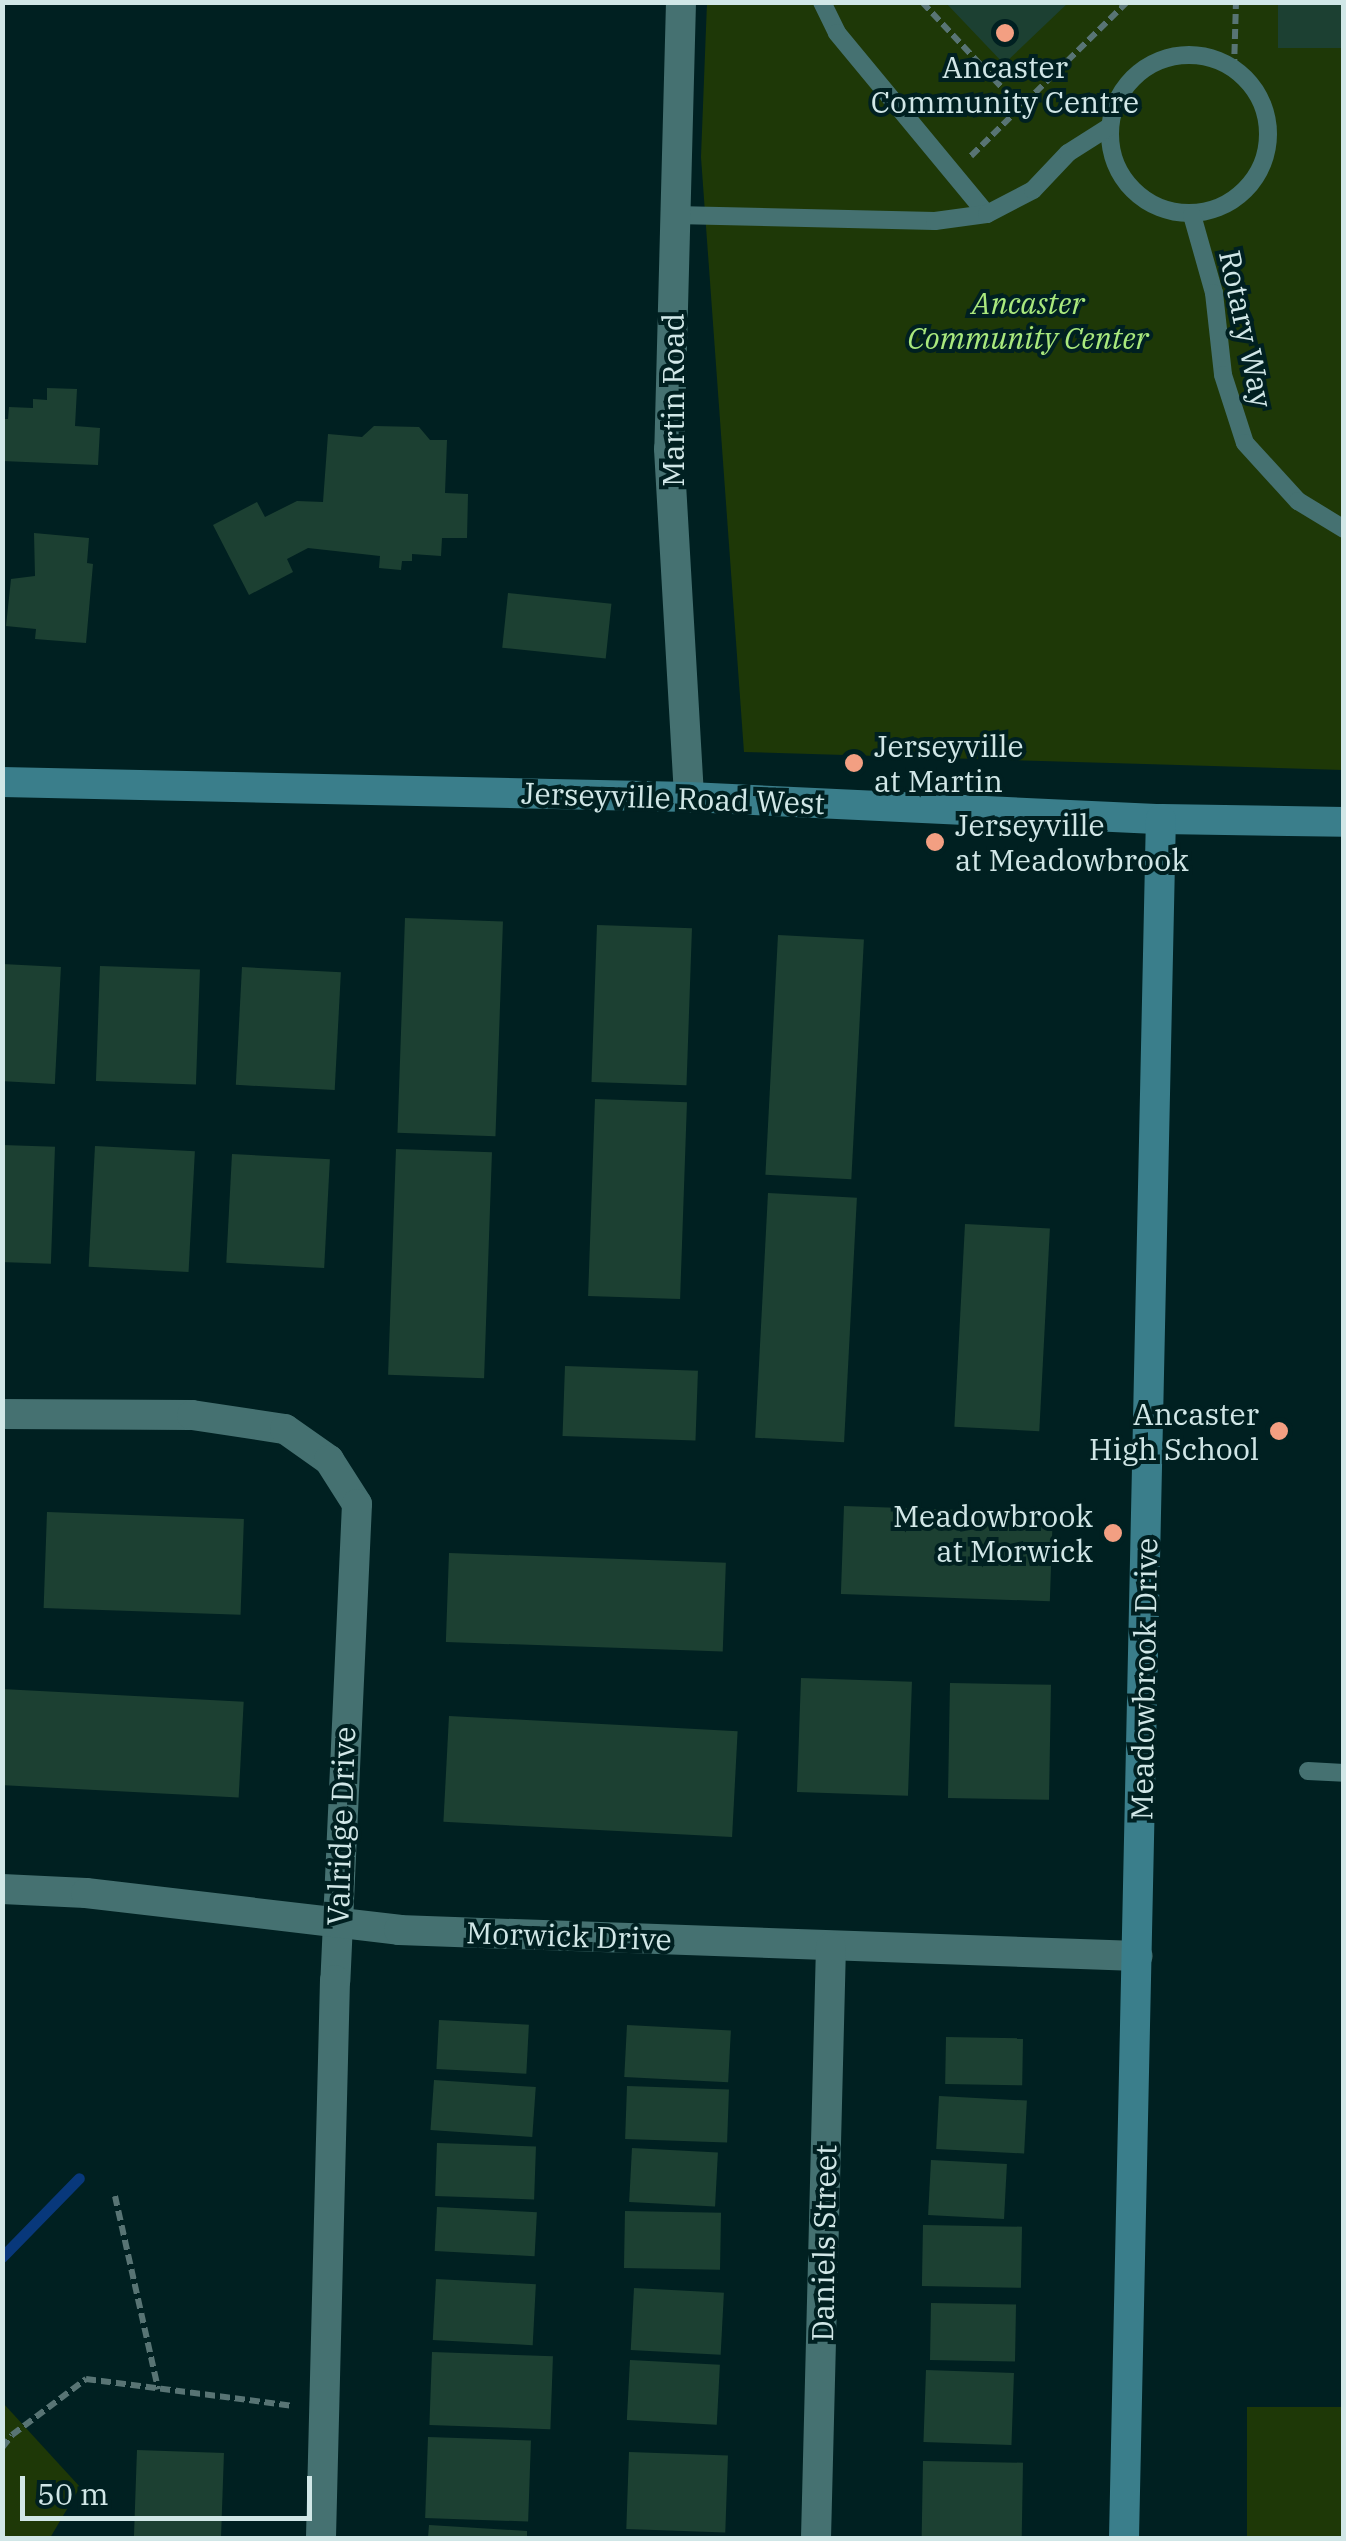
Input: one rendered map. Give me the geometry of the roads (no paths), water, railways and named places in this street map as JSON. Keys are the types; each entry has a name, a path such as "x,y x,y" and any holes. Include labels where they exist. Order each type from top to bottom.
{"street":[{"name":"Martin Road","path":"681,2 669,449 689,797"},
{"name":"Jerseyville Road West","path":"2,782 689,797 1161,819 1344,822"},
{"name":"Meadowbrook Drive","path":"1124,2538 1161,819"},
{"name":"Valridge Drive","path":"2,1414 192,1415 285,1429 329,1460 357,1504 338,1925 321,2538"},
{"name":"Morwick Drive","path":"2,1889 86,1894 338,1925 1138,1956"},
{"name":"Daniels Street","path":"816,2538 831,1946"}],"lane":[{"path":"822,2 837,33 987,214"},
{"path":"1171,56 1204,56 1234,69 1256,90 1268,122 1266,156 1251,185 1224,206 1192,215 1158,208 1130,190 1113,160 1108,127 1118,95 1140,70 1171,56"},
{"path":"675,215 935,221 987,214 1033,190 1068,152 1108,127"},
{"name":"Rotary Way","path":"1192,215 1214,293 1223,375 1244,443 1298,501 1344,530"},
{"path":"1308,1770 1344,1772"}],"waterway":[{"path":"2,2257 79,2178"}],"place":[{"name":"Ancaster Community Centre","path":"1005,33"},
{"name":"Jerseyville at Martin","path":"854,763"},
{"name":"Jerseyville at Meadowbrook","path":"935,842"},
{"name":"Ancaster High School","path":"1279,1431"},
{"name":"Meadowbrook at Morwick","path":"1113,1533"}],"park label":[{"name":"Ancaster Community Center","path":"1028,320"}]}
